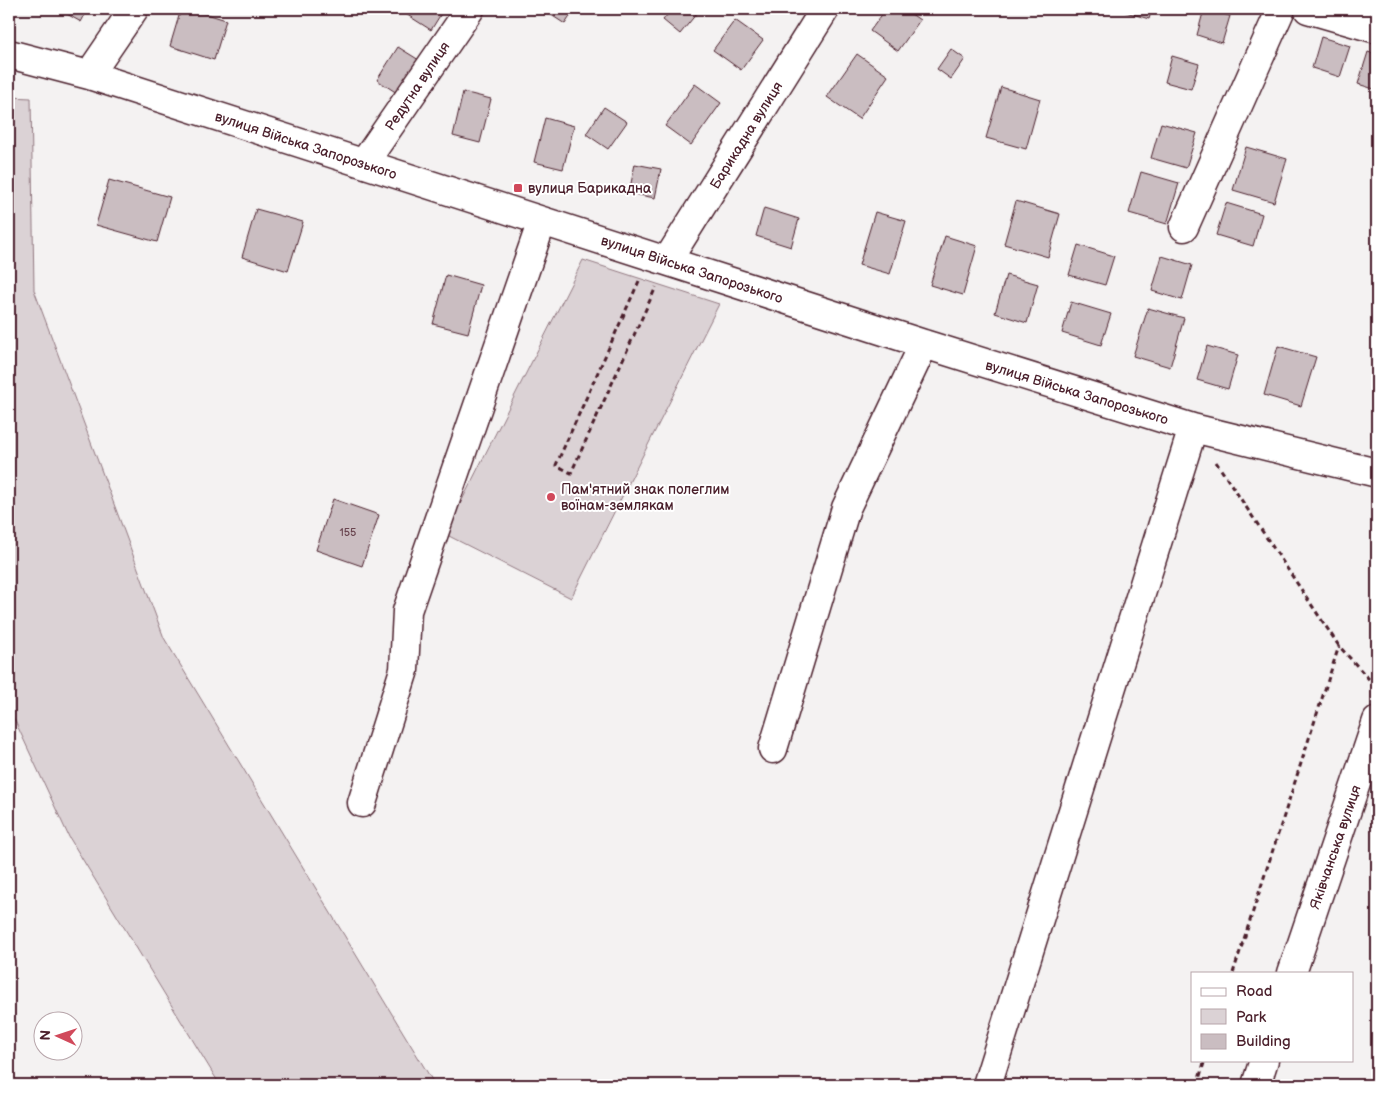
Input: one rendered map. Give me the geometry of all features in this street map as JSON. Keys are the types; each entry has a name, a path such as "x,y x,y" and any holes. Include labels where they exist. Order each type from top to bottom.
{"street":[{"path":"89,75 134,9"},
{"name":"Редутна вулиця","path":"364,164 470,9"},
{"name":"Барикадна вулиця","path":"659,258 825,9"},
{"path":"1184,227 1281,9"},
{"path":"1308,9 1377,29"},
{"name":"вулиця Війська Запорозького","path":"9,54 89,75 924,344 1193,428 1377,473"},
{"path":"362,803 404,670 407,611 542,220"},
{"path":"773,749 846,508 924,344"},
{"path":"987,1085 1193,428"},
{"name":"Яківчанська вулиця","path":"1292,972 1377,721"},
{"path":"1256,1085 1263,1062"}],"path":[{"path":"659,258 571,473 556,465 659,258"},
{"path":"1193,428 1339,646 1377,688"},
{"path":"1233,972 1339,646"},
{"path":"1197,1085 1204,1062"}],"green space":[{"path":"9,97 31,98 34,290 164,638 435,1085 220,1085 69,837 9,708"},
{"path":"583,260 719,304 571,598 445,534"}],"building":[{"path":"58,9 88,9 81,22"},
{"path":"181,9 191,9 226,20 214,60 170,46"},
{"path":"398,9 444,9 431,30"},
{"path":"542,9 575,9 565,24"},
{"path":"672,9 691,9 697,13 680,34 663,20"},
{"path":"886,9 904,9 920,20 898,51 870,31"},
{"path":"1116,9 1152,9 1149,19"},
{"path":"1204,9 1230,16 1222,43 1197,35"},
{"path":"735,20 763,40 741,70 713,50"},
{"path":"1321,37 1350,46 1340,77 1312,68"},
{"path":"398,47 419,60 397,93 377,80"},
{"path":"951,49 965,59 951,79 937,69"},
{"path":"1368,52 1377,55 1377,90 1358,84"},
{"path":"857,54 888,76 859,119 827,97"},
{"path":"1172,56 1199,64 1191,89 1165,82"},
{"path":"695,84 721,103 691,145 665,126"},
{"path":"1001,87 1040,99 1026,149 986,138"},
{"path":"463,92 491,99 480,143 453,136"},
{"path":"604,107 627,122 608,149 586,134"},
{"path":"545,118 574,126 563,169 534,162"},
{"path":"1161,123 1197,133 1186,168 1151,158"},
{"path":"1246,147 1287,159 1274,202 1233,190"},
{"path":"635,164 661,169 655,198 629,193"},
{"path":"1141,172 1179,183 1167,224 1129,213"},
{"path":"109,180 170,197 157,242 96,225"},
{"path":"1016,201 1060,214 1048,257 1004,244"},
{"path":"1226,203 1262,214 1253,246 1216,235"},
{"path":"764,208 799,219 791,247 756,236"},
{"path":"256,209 303,222 288,271 242,257"},
{"path":"875,212 906,221 890,274 859,265"},
{"path":"945,236 977,246 963,295 930,285"},
{"path":"1078,245 1114,256 1105,285 1069,275"},
{"path":"1162,256 1192,265 1182,300 1152,291"},
{"path":"446,275 481,285 468,333 433,324"},
{"path":"1006,275 1038,284 1027,323 995,313"},
{"path":"1071,302 1111,314 1101,345 1062,333"},
{"path":"1148,308 1184,318 1170,367 1133,356"},
{"path":"1207,346 1238,355 1228,389 1197,380"},
{"path":"1278,346 1316,357 1301,406 1264,395"},
{"path":"333,499 379,515 362,566 316,550"}],"railway":[{"path":"9,1079 13,1085"}],"place":[{"name":"вулиця Барикадна","path":"518,188"},
{"name":"Пам'ятний знак полеглим воїнам-землякам","path":"551,497"}]}
